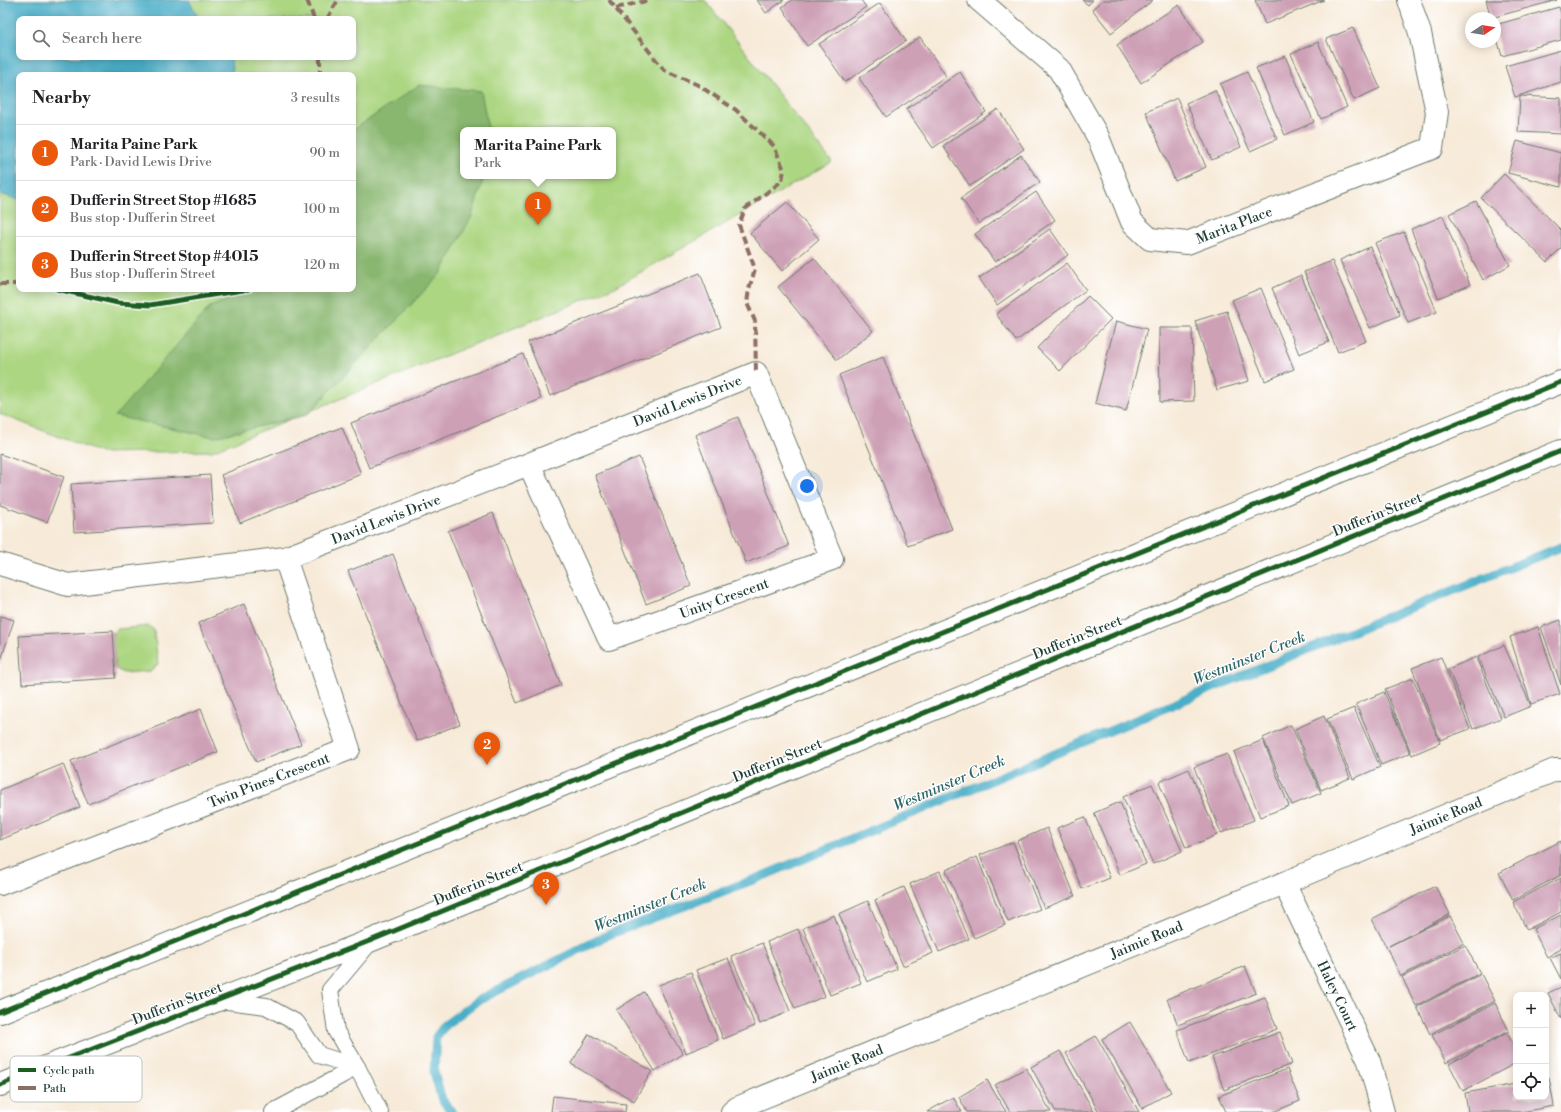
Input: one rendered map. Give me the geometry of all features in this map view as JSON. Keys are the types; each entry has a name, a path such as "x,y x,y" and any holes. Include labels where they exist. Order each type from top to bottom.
{"street":[{"name":"Marita Place","path":"979,0 1059,69 1098,137 1132,222 1150,239 1187,243 1432,148 1437,112 1420,33 1409,0"},
{"name":"David Lewis Drive","path":"0,564 68,585 285,558 529,464 756,373"},
{"name":"Unity Crescent","path":"529,464 609,640 832,559 756,373"},
{"path":"0,1012 1561,382"},
{"name":"Dufferin Street","path":"75,1056 372,940 1561,451"},
{"name":"Twin Pines Crescent","path":"0,884 349,749 285,558"},
{"name":"Jaimie Road","path":"732,1112 1555,770 1561,770"},
{"name":"Haley Court","path":"1284,883 1369,1061 1383,1112"},
{"name":"Dufferin Street","path":"0,1085 10,1081"}],"lane":[{"path":"372,940 330,990 336,1031 357,1067 380,1112"},
{"path":"220,1000 266,1006 297,1023 319,1055 357,1067"},
{"path":"272,1112 357,1067"}],"green space":[{"path":"0,0 705,0 832,162 615,287 212,451 101,453 0,414"},
{"path":"419,85 481,91 487,127 460,127 460,179 483,179 472,216 441,273 307,415 214,437 115,416 210,307 248,292 356,292 356,128"},
{"path":"149,626 154,630 158,664 151,671 124,673 116,669 112,637 117,629"}],"water":[{"path":"0,0 189,0 197,16 16,16 16,60 232,60 233,72 16,72 16,199 0,194"}],"building":[{"path":"757,0 784,0 766,13"},
{"path":"792,0 861,0 866,7 807,46 782,7"},
{"path":"1082,0 1093,0 1088,5"},
{"path":"1103,0 1153,0 1111,33 1092,9"},
{"path":"1255,0 1324,0 1265,24"},
{"path":"1486,0 1557,0 1501,15 1501,12 1489,12"},
{"path":"880,3 906,41 845,82 819,44"},
{"path":"1179,5 1203,42 1141,83 1117,45"},
{"path":"1559,7 1561,14 1561,40 1502,56 1500,48 1501,48 1501,23"},
{"path":"1353,28 1380,88 1354,100 1326,39"},
{"path":"920,37 946,76 886,117 859,78"},
{"path":"1318,42 1347,107 1321,119 1291,54"},
{"path":"1561,50 1561,82 1515,97 1505,66"},
{"path":"1285,56 1314,122 1285,135 1256,68"},
{"path":"960,72 986,112 933,148 906,109"},
{"path":"1247,72 1277,139 1250,151 1220,84"},
{"path":"1215,90 1241,147 1212,160 1186,103"},
{"path":"1520,96 1561,98 1561,134 1518,132"},
{"path":"1177,98 1206,167 1175,181 1146,112"},
{"path":"998,109 1024,149 970,186 943,146"},
{"path":"1517,141 1561,153 1561,187 1508,173"},
{"path":"1021,155 1040,182 979,224 961,198"},
{"path":"1504,174 1561,230 1561,248 1547,262 1481,198"},
{"path":"1036,192 1055,220 995,262 975,234"},
{"path":"1476,201 1510,265 1483,280 1449,214"},
{"path":"787,202 819,239 782,271 750,233"},
{"path":"1443,216 1470,285 1438,298 1411,229"},
{"path":"1050,229 1068,255 997,305 979,278"},
{"path":"1404,232 1437,312 1408,323 1375,243"},
{"path":"1370,247 1400,315 1370,328 1340,260"},
{"path":"814,258 873,331 837,360 778,287"},
{"path":"1332,261 1366,341 1338,352 1304,272"},
{"path":"1067,263 1086,290 1016,341 996,314"},
{"path":"700,273 721,327 550,396 528,342"},
{"path":"1301,275 1329,342 1299,354 1272,288"},
{"path":"1261,288 1294,369 1265,381 1232,300"},
{"path":"1088,296 1111,319 1060,371 1037,348"},
{"path":"1227,311 1249,381 1217,390 1195,321"},
{"path":"1116,321 1147,329 1126,411 1095,403"},
{"path":"1159,328 1192,328 1194,401 1160,402"},
{"path":"523,354 541,399 369,468 351,423"},
{"path":"883,357 952,529 908,546 839,375"},
{"path":"738,417 789,546 746,563 695,435"},
{"path":"342,427 361,474 240,523 221,475"},
{"path":"0,454 64,477 47,522 0,505"},
{"path":"639,457 691,586 646,604 595,475"},
{"path":"210,475 213,523 74,532 71,484"},
{"path":"493,513 561,685 517,703 448,531"},
{"path":"393,554 460,724 417,741 348,571"},
{"path":"244,604 301,744 256,762 198,623"},
{"path":"0,616 14,620 0,663"},
{"path":"1561,620 1561,685 1541,627"},
{"path":"1538,627 1560,694 1531,704 1510,637"},
{"path":"113,631 116,678 22,684 19,636"},
{"path":"1504,645 1531,706 1504,717 1478,657"},
{"path":"1441,657 1470,729 1440,740 1412,668"},
{"path":"1476,657 1501,718 1473,729 1448,669"},
{"path":"1413,678 1440,743 1412,755 1385,689"},
{"path":"1384,692 1410,753 1381,765 1356,704"},
{"path":"1354,708 1380,767 1353,779 1327,719"},
{"path":"201,709 218,752 88,804 71,761"},
{"path":"1324,716 1350,778 1321,790 1295,729"},
{"path":"1291,725 1321,793 1292,805 1263,738"},
{"path":"1263,740 1289,806 1260,817 1234,752"},
{"path":"1227,754 1254,820 1221,833 1194,767"},
{"path":"63,764 80,807 0,840 0,790"},
{"path":"1189,769 1217,835 1186,848 1159,782"},
{"path":"1152,784 1182,851 1153,864 1123,797"},
{"path":"1120,802 1146,864 1120,875 1094,813"},
{"path":"1085,817 1110,878 1082,889 1057,828"},
{"path":"1047,828 1075,896 1044,908 1017,841"},
{"path":"1561,841 1561,875 1513,900 1499,873"},
{"path":"1013,842 1040,909 1008,922 980,855"},
{"path":"977,857 1005,925 974,938 946,870"},
{"path":"940,871 969,939 939,952 910,884"},
{"path":"1561,878 1561,912 1527,930 1513,902"},
{"path":"1435,886 1450,914 1389,946 1450,916 1464,943 1401,976 1372,919"},
{"path":"904,887 933,953 903,966 875,900"},
{"path":"868,901 897,969 867,982 839,914"},
{"path":"834,915 861,983 830,995 803,928"},
{"path":"1561,915 1561,949 1547,957 1533,929"},
{"path":"798,929 825,996 795,1009 767,942"},
{"path":"762,943 790,1011 760,1024 731,956"},
{"path":"1465,945 1480,973 1416,1006 1402,977"},
{"path":"1561,953 1561,979 1550,958"},
{"path":"728,958 755,1026 723,1039 696,970"},
{"path":"1245,966 1256,993 1178,1025 1167,999"},
{"path":"691,972 718,1040 686,1053 659,985"},
{"path":"1481,974 1495,1001 1430,1034 1417,1007"},
{"path":"1561,987 1561,1019 1549,995 1549,993"},
{"path":"644,992 683,1054 655,1071 616,1010"},
{"path":"1265,997 1277,1029 1189,1063 1177,1030"},
{"path":"1495,1003 1509,1031 1446,1063 1432,1035"},
{"path":"1130,1022 1171,1092 1142,1108 1102,1039"},
{"path":"1280,1032 1292,1064 1224,1090 1212,1057"},
{"path":"1507,1033 1513,1044 1513,1065 1463,1091 1449,1064"},
{"path":"589,1034 652,1071 634,1101 571,1064"},
{"path":"1096,1036 1139,1112 1099,1112 1066,1053"},
{"path":"1060,1051 1094,1112 1056,1112 1031,1067"},
{"path":"1026,1068 1051,1112 1010,1112 995,1085"},
{"path":"1287,1069 1300,1101 1273,1112 1226,1112 1219,1096"},
{"path":"1549,1077 1554,1106 1521,1112 1468,1112 1465,1093 1513,1085 1513,1100 1549,1100"},
{"path":"987,1080 1006,1112 967,1112 959,1097"},
{"path":"553,1096 626,1104 625,1112 551,1112"},
{"path":"953,1097 962,1112 927,1112"}],"waterway":[{"name":"Westminster Creek","path":"452,1112 442,1100 434,1072 436,1037 445,1025 477,1001 608,935 758,878 1222,684 1561,547"}],"marked path":[{"path":"307,0 313,16"},
{"path":"329,16 338,0"},
{"path":"609,0 664,70 698,85 736,110 774,146 784,170 782,181 745,209 739,225 755,269 749,289 747,303 755,321 756,373"},
{"path":"616,8 650,0"},
{"path":"320,60 320,72"},
{"path":"0,284 16,284"}],"cycle path":[{"path":"70,292 118,303 150,305 230,292"},
{"path":"0,1012 1561,382"},
{"path":"74,1056 372,940 1561,451"},
{"path":"0,1085 10,1081"}],"place":[{"name":"Marita Paine Park","path":"538,225"},
{"name":"Dufferin Street Stop #1685","path":"487,765"},
{"name":"Dufferin Street Stop #4015","path":"546,905"}]}
